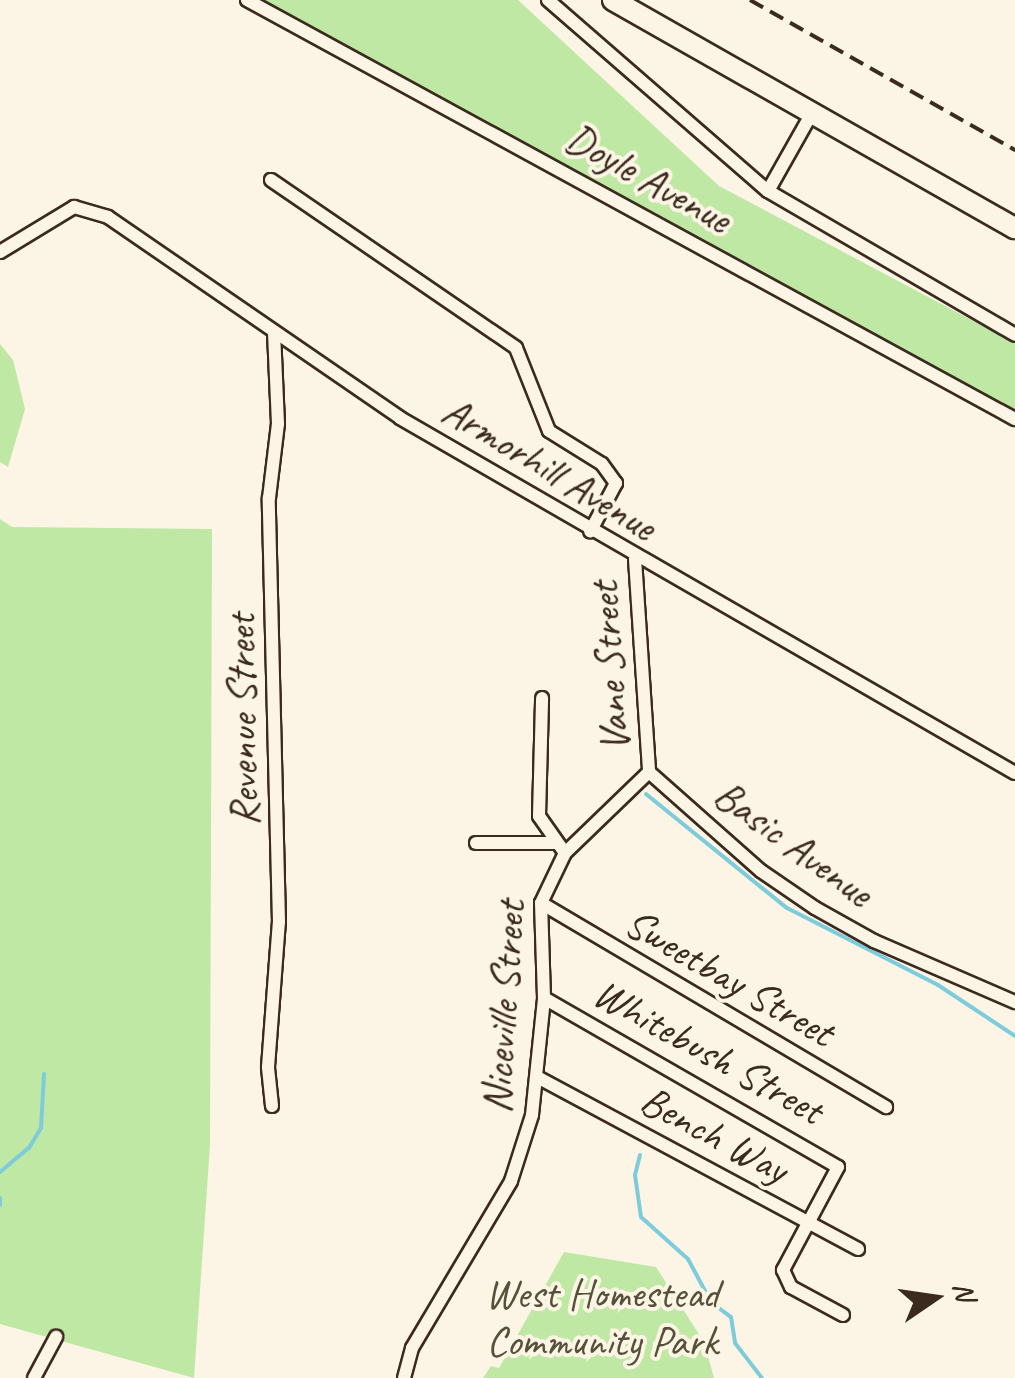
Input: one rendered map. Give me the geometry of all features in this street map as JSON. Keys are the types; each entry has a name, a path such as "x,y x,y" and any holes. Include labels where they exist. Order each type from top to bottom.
{"main road":[{"path":"613,0 1015,228"}],"street":[{"name":"Doyle Avenue","path":"247,0 1015,419"},
{"path":"548,0 768,191 1015,335"},
{"path":"768,191 812,113"},
{"path":"271,180 516,348 549,431 612,473 613,494 590,532"},
{"name":"Armorhill Avenue","path":"0,252 64,210 92,209 108,217 274,332 590,532 1015,773"},
{"name":"Revenue Street","path":"272,1106 268,1067 279,922 268,498 278,424 274,332"},
{"name":"Vane Street","path":"635,559 649,772"},
{"name":"Niceville Street","path":"404,1378 412,1348 496,1208 525,1140 540,1078 544,998 541,904 561,848 540,816 542,698"},
{"path":"476,843 561,848 649,772"},
{"name":"Basic Avenue","path":"649,772 761,871 815,908 874,941 1015,1002"},
{"name":"Sweetbay Street","path":"541,904 886,1107"},
{"name":"Whitebush Street","path":"544,998 838,1167 810,1222"},
{"name":"Bench Way","path":"540,1078 858,1250"},
{"path":"810,1222 783,1270 791,1287 843,1315"},
{"path":"34,1378 56,1337"}],"green space":[{"path":"250,0 518,0 719,186 1015,343 1015,420"},
{"path":"0,344 13,360 25,409 8,467 0,462"},
{"path":"0,519 12,527 212,529 210,1145 194,1378 0,1324"},
{"name":"West Homestead Community Park","path":"564,1252 656,1267 704,1342 714,1378 483,1378 491,1366 499,1368"}],"waterway":[{"path":"646,794 787,908 938,985 1015,1036"},
{"path":"0,1172 29,1148 41,1128 44,1074"},
{"path":"640,1155 635,1175 641,1217 688,1259 711,1302 731,1317 735,1343 762,1378"},
{"path":"0,1198 0,1205"}],"railway":[{"path":"750,0 1015,150"}]}
